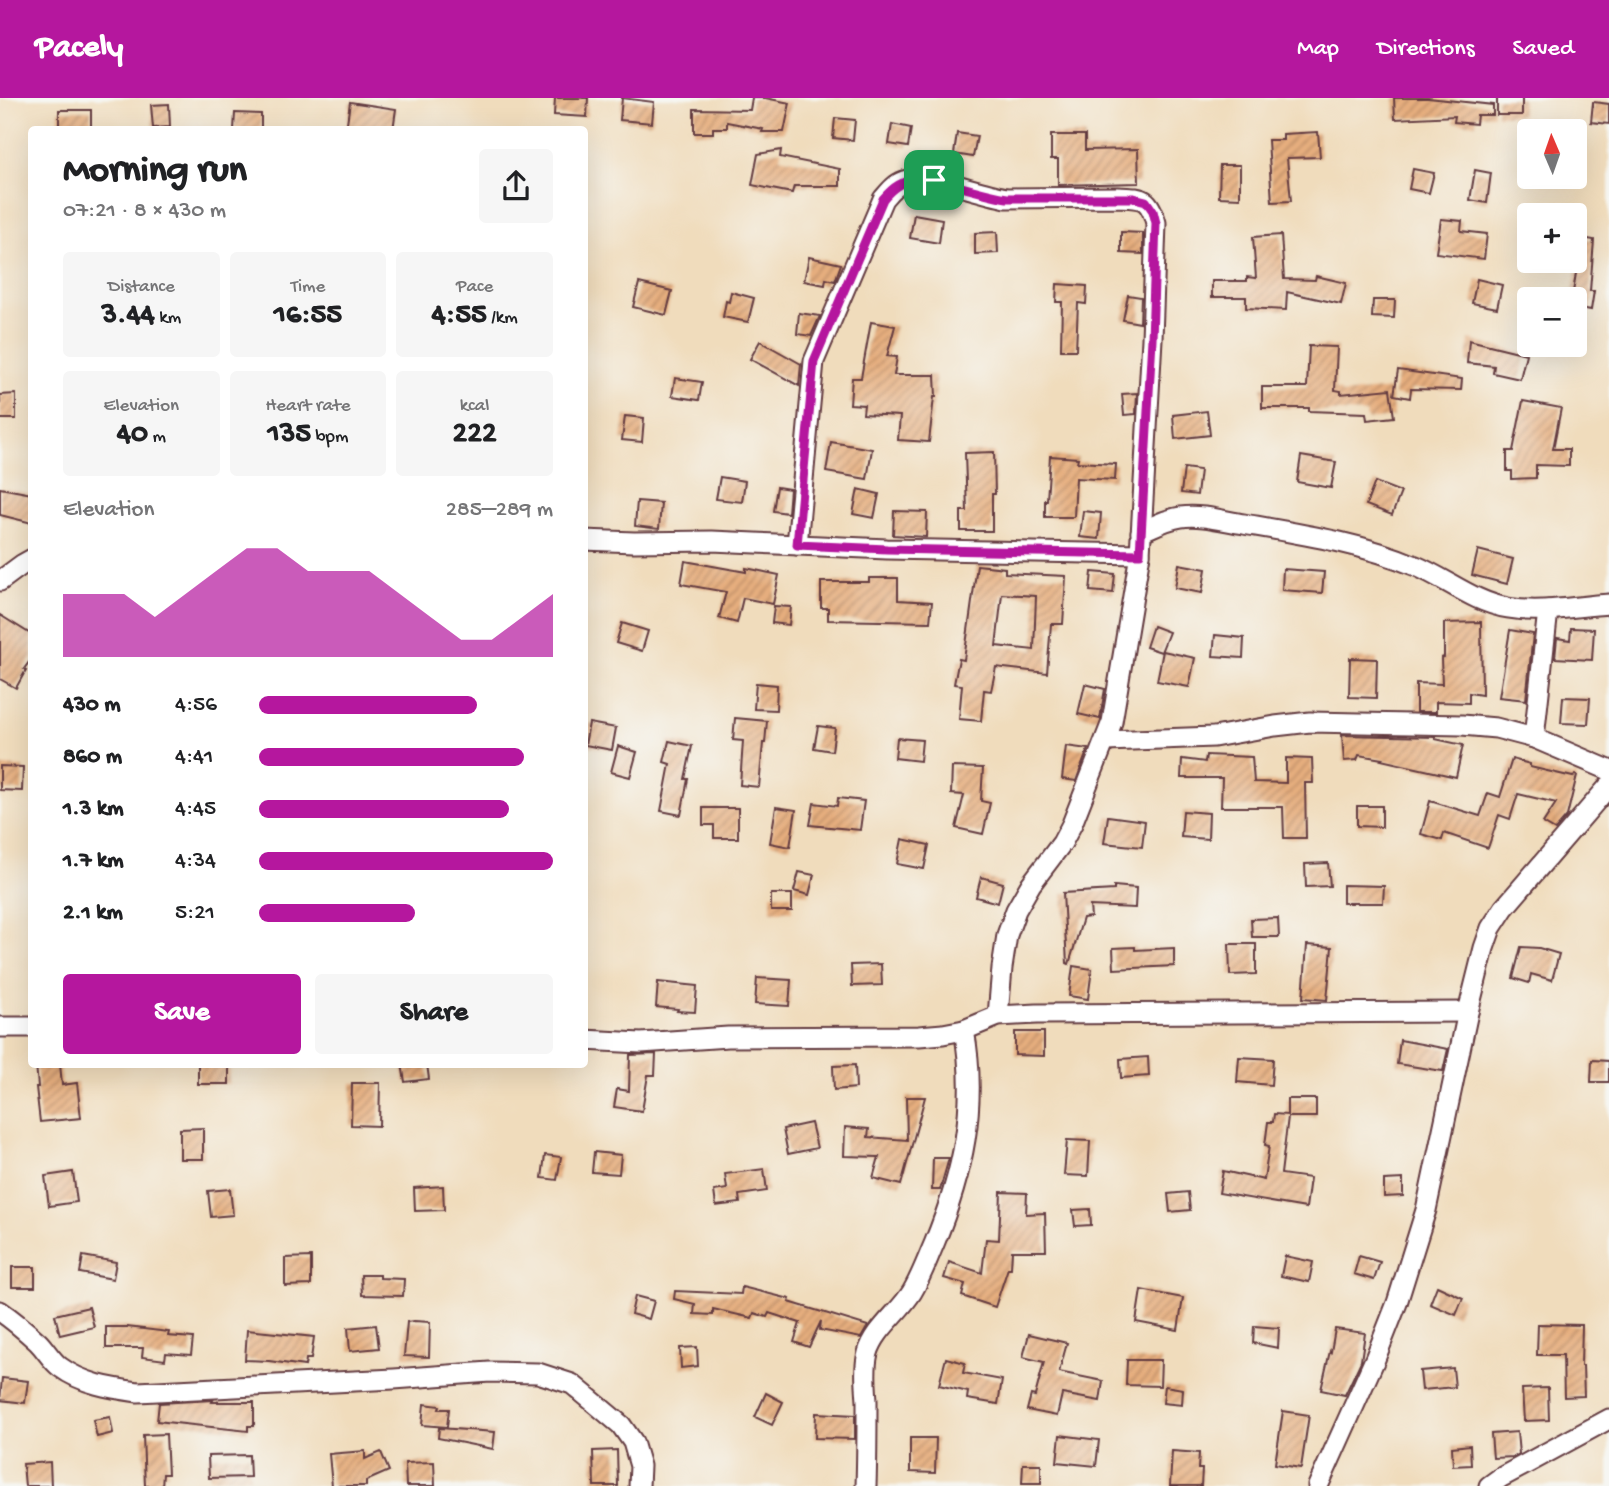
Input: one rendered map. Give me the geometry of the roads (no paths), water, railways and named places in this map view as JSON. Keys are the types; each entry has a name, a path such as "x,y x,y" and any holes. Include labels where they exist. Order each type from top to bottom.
{"street":[{"path":"797,545 814,361 883,199 892,188 904,181 919,179 934,180 1007,198 1134,198 1146,201 1153,211 1156,223 1140,554 1112,722 1072,824 1016,910 1007,935 998,1016"},
{"path":"1141,532 1160,522 1181,517 1202,517 1320,537 1395,558 1419,567 1470,595 1507,608 1548,610 1609,604"},
{"path":"588,540 712,541 887,549 1140,554"},
{"path":"0,581 28,561"},
{"path":"1534,738 1548,610"},
{"path":"1106,741 1214,737 1310,722 1462,724 1534,738 1609,770"},
{"path":"1318,1486 1375,1359 1405,1279 1426,1210 1468,1012 1491,928 1504,908 1609,786"},
{"path":"588,1040 641,1043 728,1037 919,1036 964,1030 998,1016 1050,1014 1468,1012"},
{"path":"0,1027 28,1027"},
{"path":"866,1486 868,1352 876,1336 911,1293 946,1214 960,1164 969,1111 970,1080 964,1030"},
{"path":"0,1311 39,1343 57,1365 72,1375 108,1388 138,1392 394,1379 490,1371 538,1373 572,1384 621,1425 633,1443 640,1466 639,1486"},
{"path":"1489,1486 1609,1419"}]}
